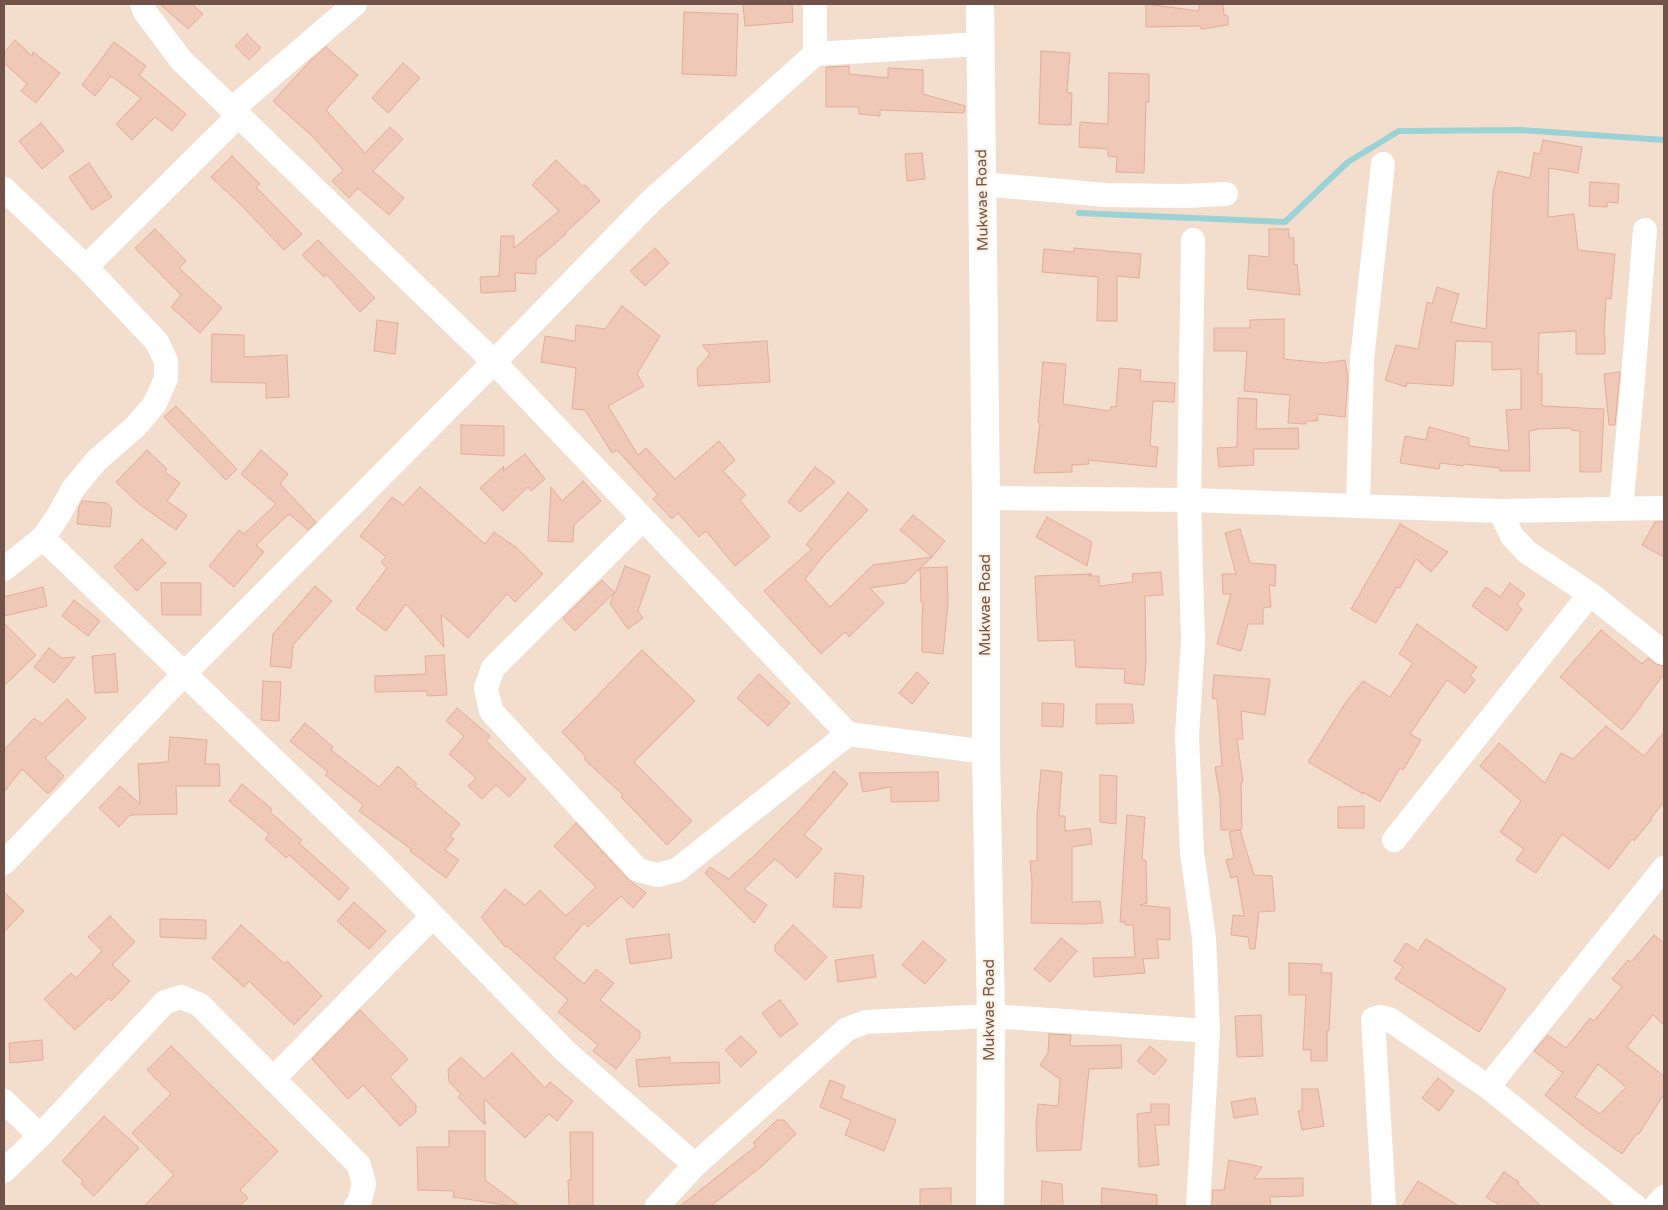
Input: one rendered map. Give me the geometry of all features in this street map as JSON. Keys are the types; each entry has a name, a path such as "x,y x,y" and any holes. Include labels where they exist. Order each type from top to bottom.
{"street":[{"path":"142,4 145,12 181,60 494,362 848,734 986,752"},
{"path":"86,267 235,112 355,4"},
{"path":"815,4 815,54"},
{"name":"Mukwae Road","path":"980,4 986,498 986,752 991,1016 990,1206"},
{"path":"4,863 184,674 652,200 815,54 980,44"},
{"path":"1358,506 1362,360 1382,164"},
{"path":"982,184 1106,195 1185,196 1226,194"},
{"path":"4,189 86,267 156,342 166,361 166,379 154,405 136,426 96,461 73,489 43,538 4,569"},
{"path":"1621,509 1645,230"},
{"path":"1193,240 1189,500 1192,641 1187,736 1192,853 1204,938 1208,1031 1198,1206"},
{"path":"986,498 1189,500 1500,511 1664,508"},
{"path":"1500,511 1512,536 1527,552 1590,594 1664,653"},
{"path":"643,519 493,668 486,688 491,711 638,870 657,875 677,870 848,734"},
{"path":"43,538 380,862 565,1051 695,1165"},
{"path":"1394,840 1590,594"},
{"path":"1488,1087 1664,868"},
{"path":"274,1078 433,916"},
{"path":"4,1171 40,1136 165,1002 181,997 200,1005 359,1164 364,1184 359,1203 356,1206"},
{"path":"657,1206 695,1165 847,1029 866,1022 991,1016 1208,1031"},
{"path":"1384,1206 1373,1019 1380,1017 1389,1019 1488,1087 1635,1206"},
{"path":"4,1101 40,1136"},
{"path":"1656,1206 1664,1197"}],"shaded area":[{"path":"4,4 1664,4 1664,1206 4,1206"}],"building":[{"path":"160,4 192,4 203,14 188,29"},
{"path":"743,4 792,4 793,22 745,26"},
{"path":"1146,4 1199,11 1199,4 1223,4 1224,15 1228,16 1228,25 1201,29 1200,26 1146,27"},
{"path":"684,12 738,14 736,76 682,74"},
{"path":"247,34 261,48 249,60 235,46"},
{"path":"15,40 32,56 33,52 60,73 36,103 21,91 27,84 4,63 4,53"},
{"path":"114,42 146,66 139,75 186,114 172,131 155,117 132,140 116,124 141,98 111,76 95,96 82,85"},
{"path":"326,47 358,75 326,110 365,153 390,127 403,139 373,171 404,198 389,215 358,188 349,198 332,181 343,170 313,137 273,101 310,61"},
{"path":"1041,51 1070,53 1067,93 1072,93 1071,125 1039,124"},
{"path":"403,63 420,78 388,113 372,98"},
{"path":"849,66 849,74 888,78 888,68 923,70 923,94 965,106 964,113 880,110 880,116 859,114 859,107 826,107 826,67"},
{"path":"1109,73 1149,74 1149,102 1146,102 1144,173 1116,172 1117,157 1108,156 1108,149 1079,147 1080,122 1108,124"},
{"path":"41,123 64,151 42,169 19,141"},
{"path":"1543,140 1582,147 1578,173 1549,168 1548,217 1574,214 1578,250 1615,254 1611,299 1606,298 1605,354 1576,354 1576,331 1539,333 1538,374 1542,374 1542,406 1604,409 1601,472 1580,472 1580,431 1571,430 1571,428 1529,431 1530,471 1500,471 1500,468 1440,463 1439,469 1400,463 1405,436 1426,440 1429,427 1469,438 1469,446 1509,451 1506,410 1521,409 1521,369 1492,370 1492,342 1456,341 1453,386 1407,383 1406,387 1385,380 1396,345 1418,349 1427,302 1432,304 1437,287 1459,294 1451,322 1486,329 1493,192 1498,171 1530,178 1534,152 1540,154"},
{"path":"922,153 925,179 907,181 905,154"},
{"path":"232,156 260,184 256,187 302,234 284,250 211,177"},
{"path":"556,160 600,201 536,260 536,274 515,273 516,291 481,293 480,277 499,276 501,236 514,236 514,248 559,211 532,185"},
{"path":"89,163 112,197 92,210 69,177"},
{"path":"1590,182 1619,184 1618,203 1607,202 1607,207 1589,206"},
{"path":"155,229 186,261 179,268 222,308 200,333 171,307 181,295 135,248"},
{"path":"1269,229 1289,229 1289,238 1294,238 1294,265 1297,264 1300,295 1247,289 1249,255 1269,257"},
{"path":"318,240 375,298 360,312 326,274 324,277 302,255"},
{"path":"655,248 669,263 645,286 630,271"},
{"path":"1074,248 1141,254 1139,278 1117,276 1117,321 1097,321 1098,277 1042,272 1044,249 1074,252"},
{"path":"622,306 660,336 637,374 644,386 608,406 638,455 646,448 675,479 719,441 735,460 723,471 746,495 740,500 770,537 735,566 706,531 699,537 678,513 672,519 653,499 658,495 617,450 612,453 585,410 572,409 576,368 541,362 545,336 575,341 576,325 605,329"},
{"path":"1284,319 1284,359 1324,363 1345,360 1348,378 1345,417 1318,414 1317,421 1306,421 1306,424 1288,423 1290,395 1244,391 1247,351 1214,351 1214,328 1250,328 1250,320"},
{"path":"377,320 398,323 395,354 374,351"},
{"path":"212,334 244,335 244,357 287,355 289,397 266,398 266,383 211,382"},
{"path":"767,341 770,382 698,386 697,369 710,354 702,345"},
{"path":"1043,362 1066,364 1063,404 1110,411 1111,406 1116,407 1119,368 1141,370 1140,381 1175,383 1174,402 1153,401 1150,446 1158,447 1156,467 1088,460 1089,464 1072,465 1072,472 1034,473 1040,423 1038,422"},
{"path":"1620,372 1615,425 1609,425 1604,374"},
{"path":"1238,398 1257,399 1256,429 1298,428 1299,449 1253,449 1254,465 1219,467 1217,448 1237,447"},
{"path":"176,406 237,469 226,480 164,417"},
{"path":"461,425 504,426 504,456 461,454"},
{"path":"147,450 167,469 165,472 180,483 167,501 187,515 176,530 139,504 116,482"},
{"path":"261,450 288,474 280,484 316,522 308,530 289,514 256,545 264,552 234,587 209,566 239,530 244,534 276,504 241,474"},
{"path":"525,454 545,479 531,491 528,487 503,511 480,488 504,466 503,471"},
{"path":"815,467 835,482 800,512 788,502"},
{"path":"583,481 601,501 574,525 573,542 548,541 551,487 562,501"},
{"path":"420,487 485,544 494,532 517,548 543,574 515,602 507,594 468,638 441,614 444,647 406,604 386,631 356,609 387,568 381,562 386,557 360,536 392,497 403,505"},
{"path":"848,492 868,510 825,554 805,579 830,607 873,565 932,557 905,583 870,588 884,603 849,637 845,632 821,654 764,591 812,549 806,545"},
{"path":"82,501 107,503 112,509 110,527 77,524 79,507"},
{"path":"913,515 945,541 932,557 900,530"},
{"path":"1047,517 1092,542 1087,566 1036,537"},
{"path":"1655,522 1664,522 1664,557 1642,545"},
{"path":"1400,524 1448,552 1431,572 1416,559 1400,588 1397,587 1376,623 1351,609"},
{"path":"1240,529 1250,563 1276,565 1275,586 1269,585 1271,607 1263,608 1263,624 1248,624 1241,651 1217,644 1231,594 1223,594 1222,574 1236,574 1225,533"},
{"path":"142,539 166,563 137,591 114,567"},
{"path":"625,566 650,576 638,611 643,618 628,629 610,604 614,593 575,631 563,618 602,580 615,593"},
{"path":"947,567 948,603 943,654 922,652 923,602 921,602 920,568"},
{"path":"1161,572 1163,595 1145,596 1146,660 1144,685 1124,683 1125,669 1076,667 1074,640 1038,641 1035,576 1092,574 1088,576 1099,576 1099,586 1133,582 1132,574"},
{"path":"161,583 201,583 201,615 162,615"},
{"path":"1510,583 1525,594 1517,605 1522,609 1507,631 1472,606 1486,587 1500,597"},
{"path":"315,586 332,601 293,645 291,668 270,666 273,634"},
{"path":"43,587 47,606 4,616 4,597"},
{"path":"74,600 100,621 88,636 62,616"},
{"path":"4,623 36,655 4,686"},
{"path":"1417,624 1477,667 1470,676 1475,680 1465,693 1447,680 1410,734 1421,740 1403,770 1400,768 1380,802 1308,762 1346,702 1363,681 1390,697 1413,663 1399,654"},
{"path":"1601,630 1642,664 1648,658 1656,664 1664,666 1664,674 1622,730 1560,677"},
{"path":"49,648 62,658 75,657 54,683 34,667"},
{"path":"642,650 695,701 634,762 692,821 667,845 621,797 623,795 584,759 586,757 562,732"},
{"path":"115,654 118,692 95,693 92,656"},
{"path":"444,655 447,695 427,696 427,691 375,692 375,676 426,674 425,656"},
{"path":"917,672 929,683 912,704 899,693"},
{"path":"759,674 790,703 768,726 737,698"},
{"path":"1214,675 1270,679 1265,715 1241,711 1243,739 1237,739 1243,782 1241,783 1242,829 1240,830 1221,830 1220,797 1215,767 1222,766 1217,699 1212,698"},
{"path":"263,681 281,682 279,721 261,720"},
{"path":"67,699 86,718 45,758 64,776 48,794 22,769 4,792 4,750 34,718 42,724"},
{"path":"1042,703 1064,704 1063,727 1042,726"},
{"path":"1096,704 1132,704 1134,723 1096,724"},
{"path":"457,708 490,736 486,741 526,779 509,797 496,785 482,799 468,786 476,778 449,754 464,736 446,721"},
{"path":"305,723 333,747 331,750 379,787 398,766 417,784 415,786 460,824 450,836 454,839 445,850 459,860 446,878 410,851 411,849 359,811 363,805 325,775 328,772 290,741"},
{"path":"1606,726 1644,756 1664,732 1664,802 1634,841 1632,839 1609,869 1562,834 1536,873 1516,860 1524,849 1500,832 1521,801 1480,766 1499,743 1545,783 1561,753 1573,759"},
{"path":"170,737 207,740 205,764 219,764 220,786 176,786 177,814 130,815 119,827 99,808 120,786 140,804 138,764 168,762"},
{"path":"1041,770 1062,772 1059,816 1065,816 1065,831 1090,828 1092,844 1072,847 1072,902 1100,901 1103,923 1031,923 1032,882 1030,861 1037,861 1037,816"},
{"path":"834,771 848,784 804,835 822,849 797,878 775,859 744,889 767,905 754,923 705,873 710,867 729,879 799,811"},
{"path":"938,772 939,801 891,802 891,787 863,792 859,773"},
{"path":"1100,775 1117,776 1116,824 1100,822"},
{"path":"242,784 272,809 270,812 302,840 299,843 349,888 339,900 289,855 286,858 265,839 269,834 229,801"},
{"path":"1364,806 1364,828 1338,828 1338,807"},
{"path":"1127,815 1145,817 1142,860 1146,860 1147,903 1140,905 1170,908 1170,940 1157,939 1159,958 1143,959 1145,973 1094,977 1093,958 1135,957 1133,925 1125,925 1125,922 1120,922"},
{"path":"576,823 628,879 646,893 633,908 621,896 588,927 584,923 554,958 584,984 596,969 614,983 600,1000 640,1032 640,1038 616,1069 593,1051 598,1045 558,1012 568,1000 507,946 505,947 481,917 505,889 525,905 540,890 566,916 596,887 554,846"},
{"path":"1240,830 1254,875 1272,876 1275,911 1259,912 1255,949 1250,949 1248,937 1231,935 1233,915 1244,916 1237,876 1231,878 1226,860 1234,858 1229,832"},
{"path":"835,873 864,876 861,908 833,907"},
{"path":"4,892 24,911 4,932"},
{"path":"354,902 386,931 369,949 337,921"},
{"path":"110,916 135,942 112,965 130,981 111,1001 109,998 75,1030 44,999 71,973 76,978 102,951 88,937"},
{"path":"160,919 206,920 206,939 160,937"},
{"path":"241,925 285,964 287,961 322,996 294,1025 249,981 244,987 212,958"},
{"path":"793,925 827,957 806,980 775,951 775,945"},
{"path":"669,934 672,958 630,964 626,939"},
{"path":"1654,935 1664,943 1664,1025 1653,1015 1627,1047 1664,1076 1664,1094 1639,1134 1637,1133 1622,1154 1545,1095 1563,1073 1534,1051 1548,1035 1566,1048 1590,1018 1594,1021 1622,987 1612,979 1628,960 1631,962","holes":["1598,1064 1626,1087 1600,1114 1575,1097"]},
{"path":"1061,938 1077,951 1050,982 1034,969"},
{"path":"1426,939 1506,989 1479,1032 1395,979 1403,967 1394,961 1406,943 1418,951"},
{"path":"923,941 946,960 925,984 902,965"},
{"path":"873,955 876,977 838,982 835,960"},
{"path":"1289,963 1322,964 1321,973 1332,973 1329,1031 1327,1031 1327,1061 1311,1061 1311,1050 1303,1050 1306,995 1289,995"},
{"path":"780,1000 798,1024 780,1037 762,1013"},
{"path":"360,1010 408,1059 390,1077 416,1105 416,1112 400,1126 363,1085 348,1099 312,1059"},
{"path":"1261,1015 1263,1056 1237,1057 1235,1016"},
{"path":"1049,1034 1071,1035 1070,1046 1121,1045 1122,1068 1089,1069 1081,1150 1037,1151 1036,1126 1038,1104 1058,1106 1060,1079 1040,1065 1048,1053"},
{"path":"741,1036 757,1052 741,1067 725,1050"},
{"path":"42,1040 43,1060 10,1063 9,1043"},
{"path":"171,1046 278,1151 240,1190 248,1198 240,1206 144,1206 174,1175 132,1133 171,1094 147,1070"},
{"path":"1150,1046 1167,1060 1154,1075 1137,1061"},
{"path":"512,1053 545,1088 550,1082 573,1101 557,1121 549,1114 525,1138 484,1099 485,1125 458,1097 461,1094 449,1082 448,1069 461,1057 484,1079"},
{"path":"670,1057 670,1063 719,1062 720,1083 639,1087 636,1060"},
{"path":"1438,1078 1454,1091 1439,1111 1422,1098"},
{"path":"830,1080 845,1086 841,1098 896,1120 884,1151 845,1135 851,1120 820,1107"},
{"path":"1302,1089 1318,1089 1324,1126 1302,1130 1298,1111 1302,1110"},
{"path":"1255,1098 1258,1114 1234,1118 1231,1102"},
{"path":"1151,1104 1169,1104 1169,1125 1155,1125 1159,1165 1139,1167 1137,1114 1151,1112"},
{"path":"104,1116 139,1148 94,1196 81,1184 83,1181 62,1161"},
{"path":"777,1120 784,1120 796,1134 762,1166 711,1206 680,1206 756,1146 753,1143"},
{"path":"449,1131 485,1131 485,1180 520,1206 453,1197 454,1191 418,1190 417,1147 449,1147"},
{"path":"570,1132 593,1132 593,1206 569,1206 568,1180 571,1180"},
{"path":"1229,1160 1262,1167 1254,1179 1303,1178 1303,1196 1270,1197 1271,1206 1212,1206 1213,1190 1224,1190"},
{"path":"1504,1172 1519,1182 1518,1184 1541,1206 1501,1206 1486,1197"},
{"path":"1042,1181 1062,1184 1063,1206 1041,1206"},
{"path":"1418,1181 1459,1206 1402,1206"},
{"path":"951,1188 951,1206 920,1206 920,1189"},
{"path":"1102,1188 1157,1195 1157,1206 1101,1206"}],"waterway":[{"path":"1079,213 1285,222 1348,162 1399,131 1521,130 1664,140"}]}
